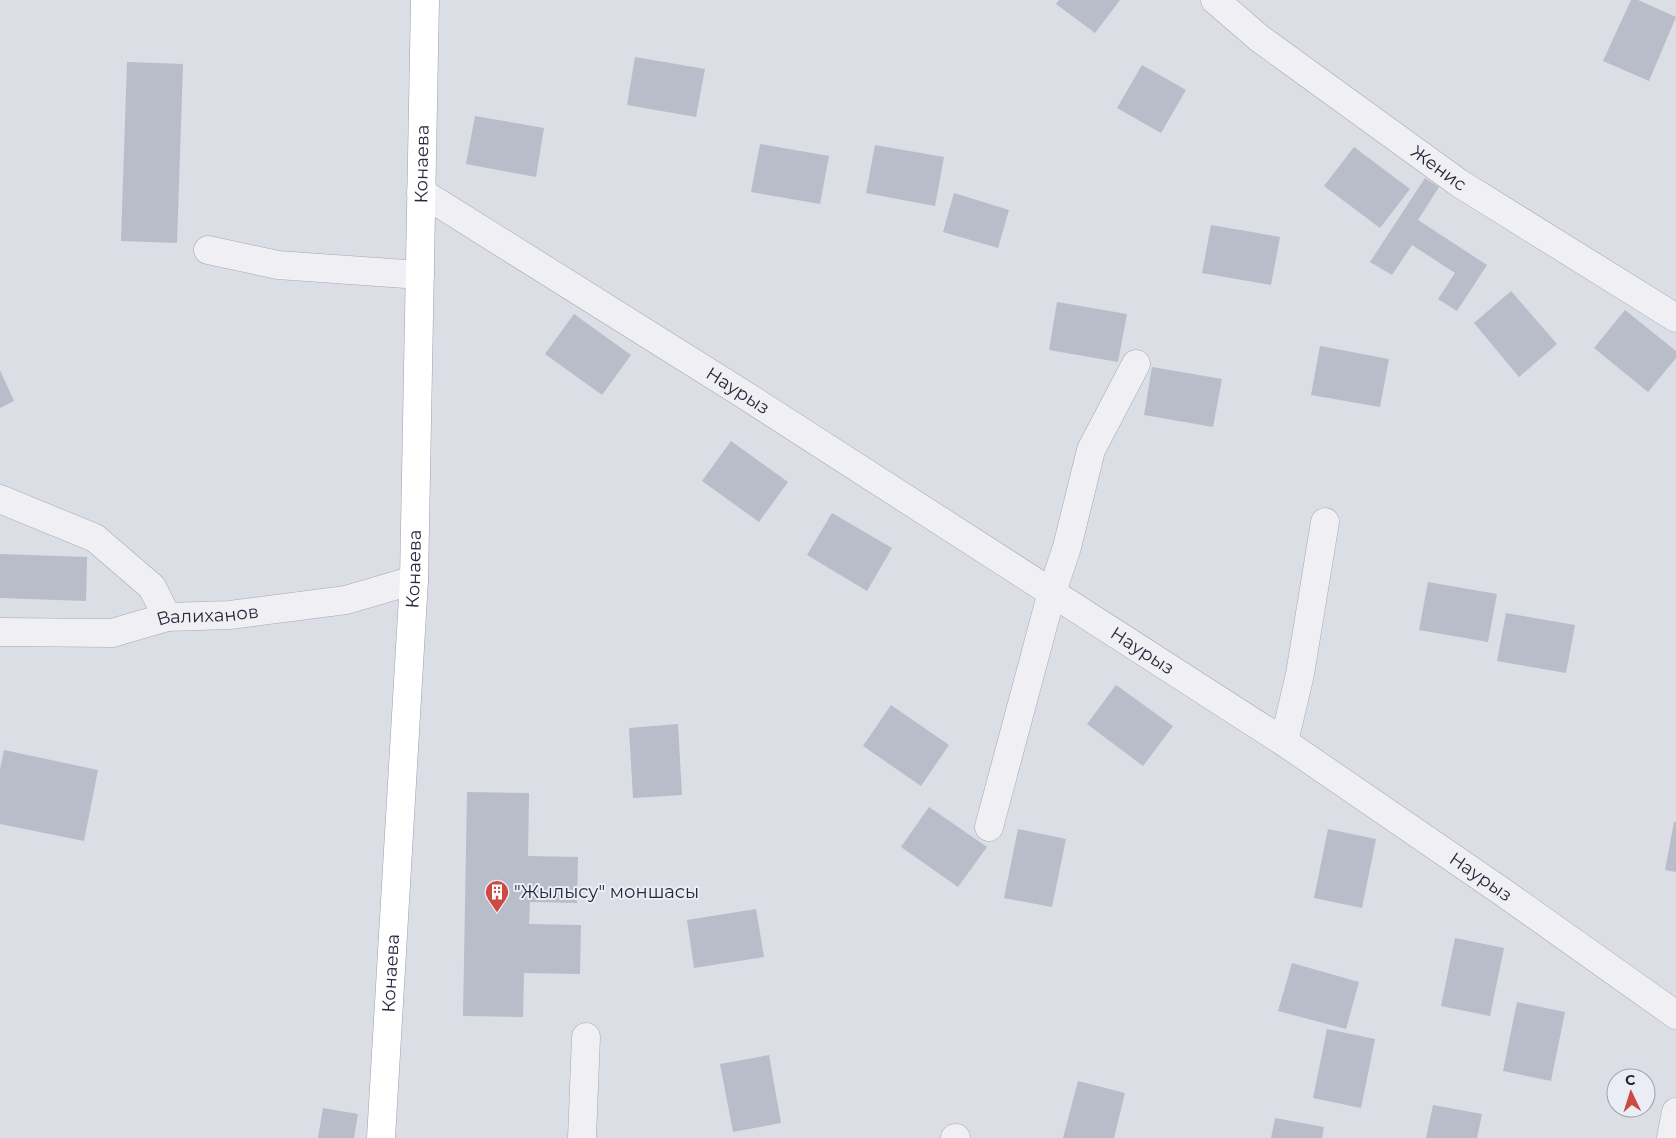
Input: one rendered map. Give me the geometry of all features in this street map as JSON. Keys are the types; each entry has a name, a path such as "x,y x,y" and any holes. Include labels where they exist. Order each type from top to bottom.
{"main road":[{"name":"Конаева","path":"381,1138 414,580 425,0"}],"street":[{"name":"Женис","path":"1215,0 1259,38 1459,183 1676,318"},
{"name":"Наурыз","path":"421,192 740,392 1284,742 1504,893 1676,1015"},
{"path":"208,250 278,266 420,275"},
{"path":"989,827 1052,592 1067,547 1091,450 1136,364"},
{"path":"0,499 95,538 152,587 168,618"},
{"path":"1284,742 1300,674 1325,522"},
{"name":"Валиханов","path":"0,632 112,633 168,618 230,615 346,600 414,580"},
{"path":"582,1138 586,1037"},
{"path":"1670,1138 1676,1112"}],"building":[{"path":"1059,0 1120,0 1095,33 1056,4"},
{"path":"1631,0 1638,0 1676,17 1649,81 1603,61"},
{"path":"635,57 705,69 696,117 627,105"},
{"path":"127,62 183,64 177,243 121,241"},
{"path":"1142,65 1186,90 1161,133 1117,108"},
{"path":"475,116 544,128 536,177 466,164"},
{"path":"760,144 829,156 820,204 751,192"},
{"path":"875,145 944,157 935,206 866,193"},
{"path":"1354,147 1410,189 1380,228 1324,186"},
{"path":"1425,178 1439,187 1418,220 1487,265 1457,311 1438,299 1455,273 1412,245 1392,275 1370,262"},
{"path":"954,193 1009,210 998,248 943,232"},
{"path":"1211,225 1280,237 1271,285 1202,273"},
{"path":"1511,291 1557,344 1519,377 1474,323"},
{"path":"1057,302 1127,314 1118,362 1049,350"},
{"path":"1625,310 1676,351 1676,358 1648,392 1594,348"},
{"path":"574,314 631,355 602,395 545,354"},
{"path":"1320,346 1389,359 1380,407 1311,395"},
{"path":"1152,367 1222,379 1213,427 1144,415"},
{"path":"0,370 14,401 0,408"},
{"path":"731,441 788,482 759,522 702,481"},
{"path":"832,513 892,548 867,591 807,555"},
{"path":"0,554 87,557 86,601 0,598"},
{"path":"1428,582 1497,594 1488,642 1419,630"},
{"path":"1506,613 1575,625 1566,673 1497,661"},
{"path":"1116,685 1173,726 1143,766 1087,724"},
{"path":"891,705 949,745 921,786 863,746"},
{"path":"678,724 682,795 633,798 629,728"},
{"path":"4,750 98,770 84,841 0,824 0,769"},
{"name":"\"Жылысу\" моншасы","path":"467,792 529,793 528,856 578,857 577,903 530,902 529,924 581,925 580,974 524,973 523,1017 463,1016"},
{"path":"929,807 987,847 958,887 901,847"},
{"path":"1674,822 1676,822 1676,872 1665,870"},
{"path":"1018,829 1066,839 1052,907 1004,898"},
{"path":"1328,829 1376,839 1362,908 1314,898"},
{"path":"756,909 764,957 694,968 687,920"},
{"path":"1455,938 1504,948 1490,1016 1441,1006"},
{"path":"1292,963 1359,982 1346,1029 1278,1011"},
{"path":"1517,1002 1565,1012 1551,1081 1503,1071"},
{"path":"1327,1029 1375,1039 1361,1108 1313,1098"},
{"path":"769,1055 781,1123 733,1132 720,1064"},
{"path":"1078,1081 1125,1093 1114,1138 1063,1138"},
{"path":"1433,1105 1482,1114 1477,1138 1426,1138"},
{"path":"323,1108 358,1114 354,1138 318,1138"},
{"path":"1275,1118 1324,1127 1322,1138 1271,1138"}],"place":[{"name":"\"Жылысу\" моншасы","path":"497,913"}]}
